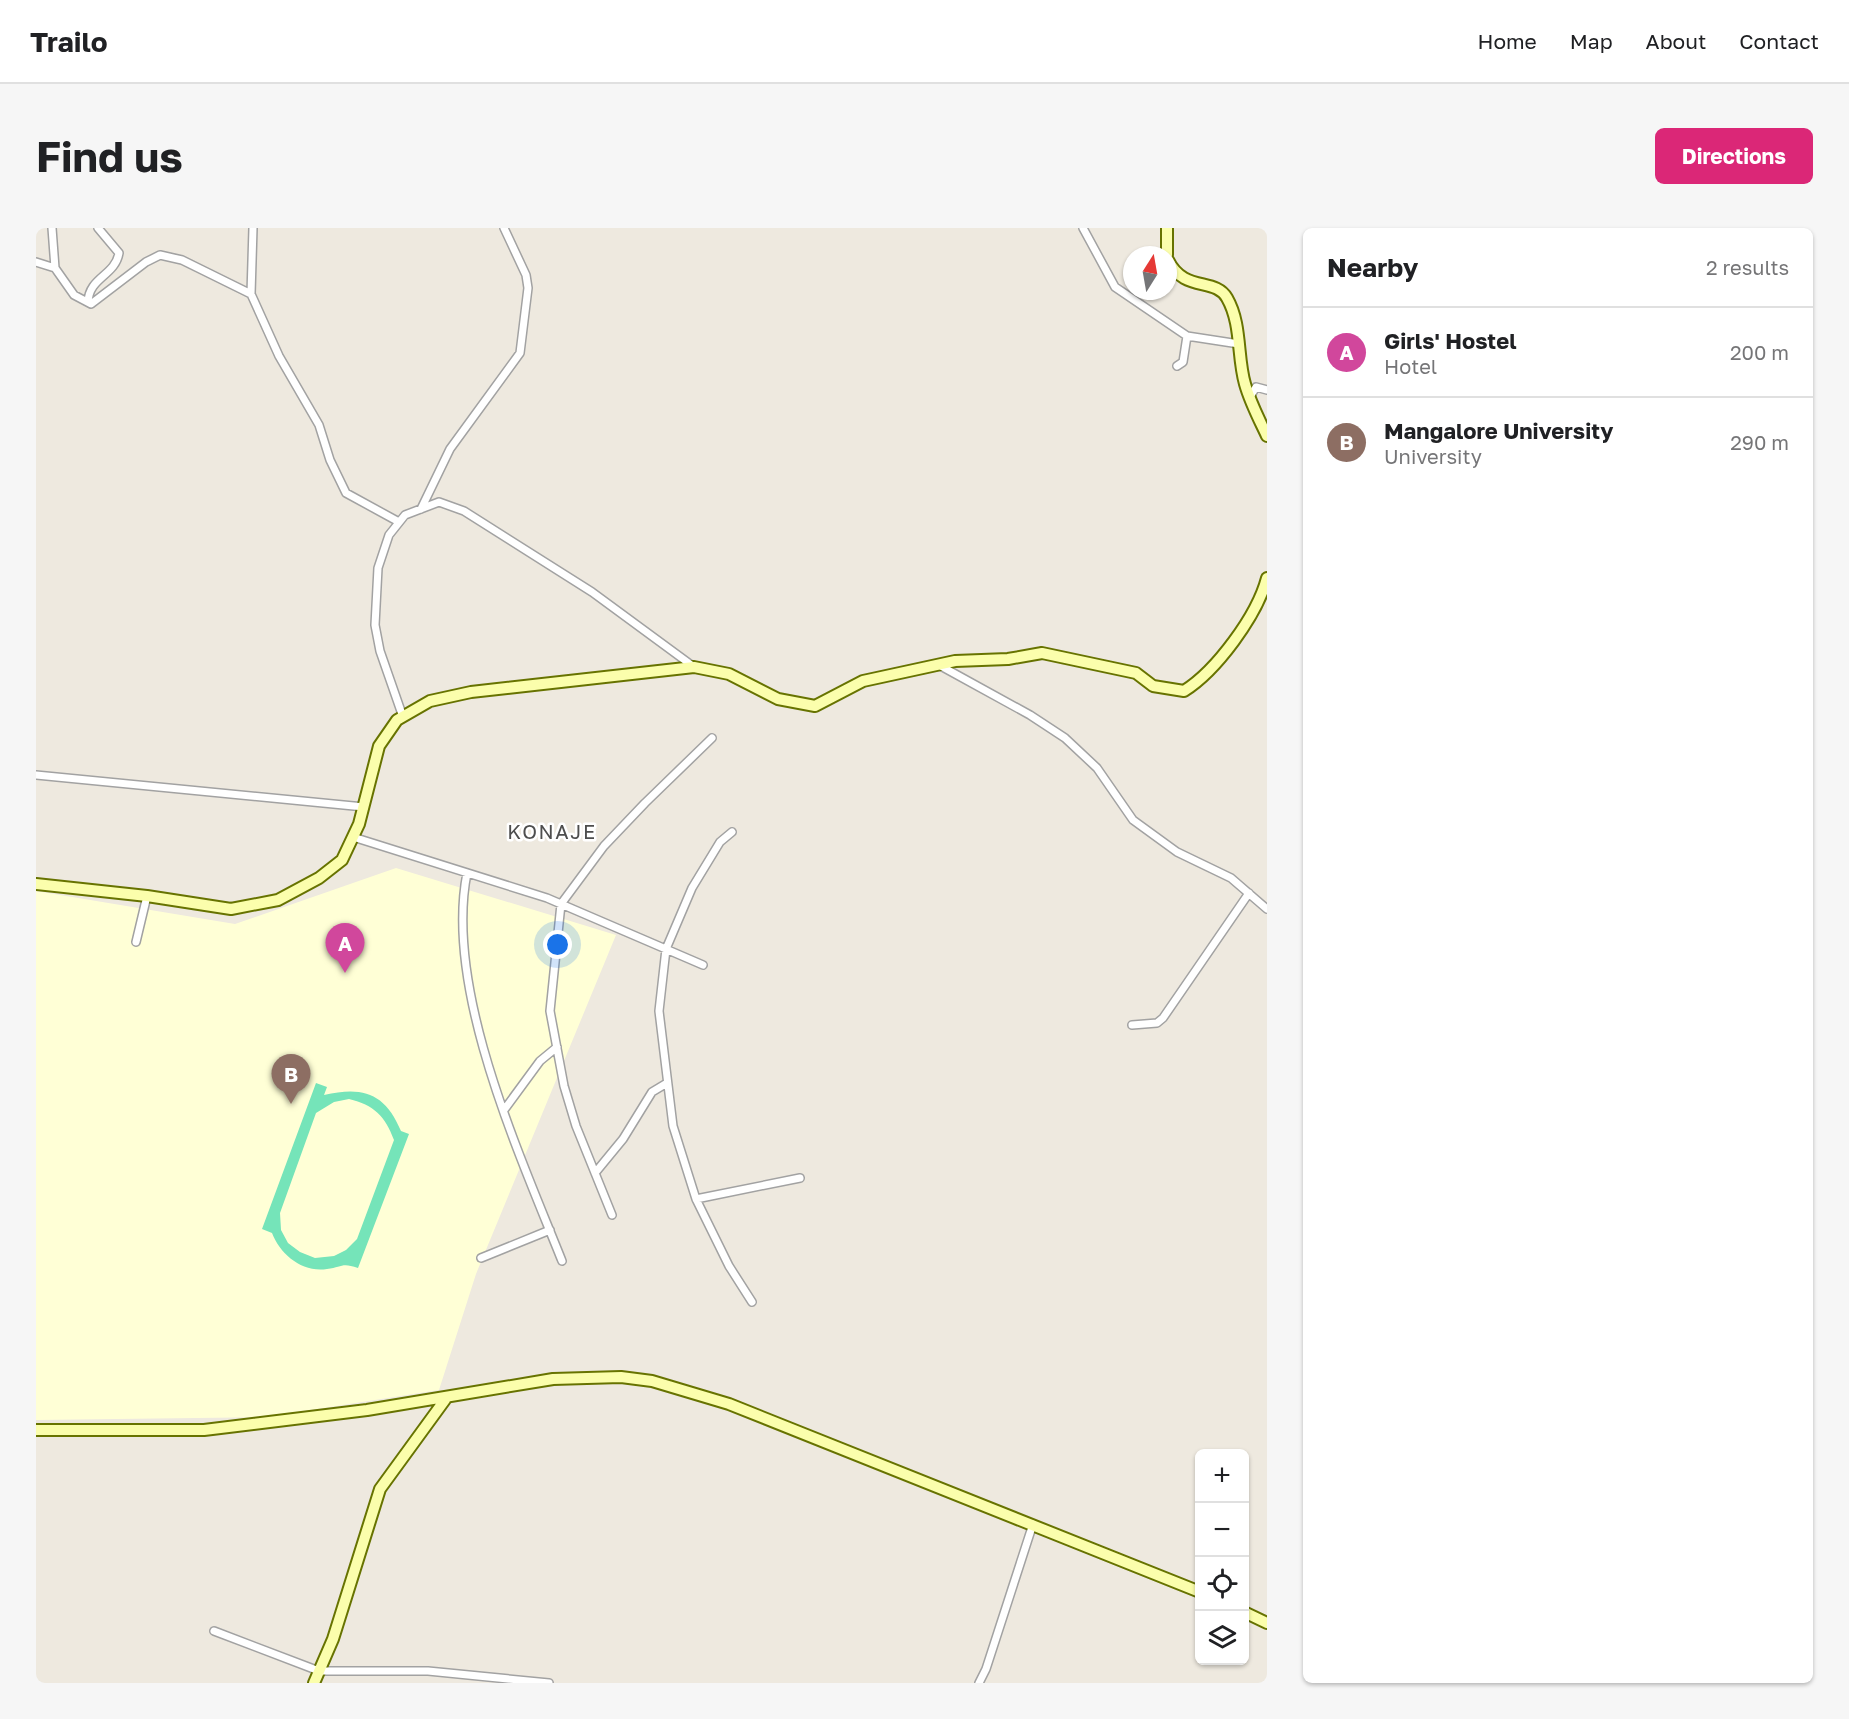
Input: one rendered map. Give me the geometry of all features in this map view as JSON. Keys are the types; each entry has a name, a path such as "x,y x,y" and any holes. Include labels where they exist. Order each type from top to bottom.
{"main road":[{"path":"1167,228 1167,246"},
{"path":"1177,275 1189,282 1209,285 1226,296 1234,314 1245,384 1267,436"},
{"path":"36,884 147,896 231,909 278,900 319,879 342,860 364,807 380,746 397,720 430,701 471,692 694,667 729,674 778,699 815,706 863,681 939,665 1042,653 1136,673 1153,686 1184,691 1201,680 1239,634 1267,578"},
{"path":"36,1430 204,1430 447,1397 553,1379 621,1377 652,1381 683,1388 729,1404 1195,1590"},
{"path":"314,1683 333,1639 380,1489 447,1397"},
{"path":"1249,1614 1267,1623"}],"street":[{"path":"52,228 56,268 74,295 91,304 146,262 160,255 182,260 251,294"},
{"path":"87,302 88,292 92,285 113,270 119,254 98,228"},
{"path":"253,228 251,294 279,356 319,425 330,460 346,493 399,522"},
{"path":"421,509 450,449 520,353 528,288 526,275 504,228"},
{"path":"1083,228 1115,287 1187,336 1239,344"},
{"path":"36,262 56,268"},
{"path":"1177,366 1183,362 1187,336"},
{"path":"1250,397 1256,387 1267,390"},
{"path":"403,717 380,651 375,625 378,568 388,535 405,515 439,502 464,511 592,592 694,667"},
{"path":"939,665 1030,715 1065,738 1097,768 1133,820 1177,852 1231,878 1267,909"},
{"path":"612,1215 570,1106 550,1011 561,904 604,846 712,738"},
{"path":"36,774 364,807"},
{"path":"732,832 720,842 692,888 666,949 659,1011 673,1126 696,1199 729,1266 752,1302"},
{"path":"353,837 561,904 703,964"},
{"path":"467,873 462,899 466,970 513,1140 562,1261"},
{"path":"1132,1025 1157,1023 1163,1018 1249,893"},
{"path":"136,942 147,896"},
{"path":"504,1110 540,1061 557,1047"},
{"path":"595,1173 623,1140 652,1092 667,1083"},
{"path":"696,1199 800,1178"},
{"path":"481,1258 550,1230"},
{"path":"979,1683 986,1669 1033,1524"},
{"path":"213,1631 320,1671 428,1671 549,1683"}],"shaded area":[{"path":"396,868 616,935 476,1274 439,1390 266,1417 36,1420 36,891 235,924"}],"green space":[{"path":"316,1083 327,1087 324,1095 350,1091 371,1095 388,1108 401,1131 409,1134 358,1268 345,1265 318,1269 301,1265 286,1255 272,1233 262,1229","holes":["349,1099 358,1101 378,1113 387,1124 394,1140 357,1239 346,1250 334,1256 315,1258 300,1252 288,1243 281,1230 280,1213 316,1113 334,1102"]}],"place":[{"name":"Girls' Hostel","path":"345,973"},
{"name":"Mangalore University","path":"291,1104"}],"district":[{"name":"KONAJE","path":"552,831"}]}
